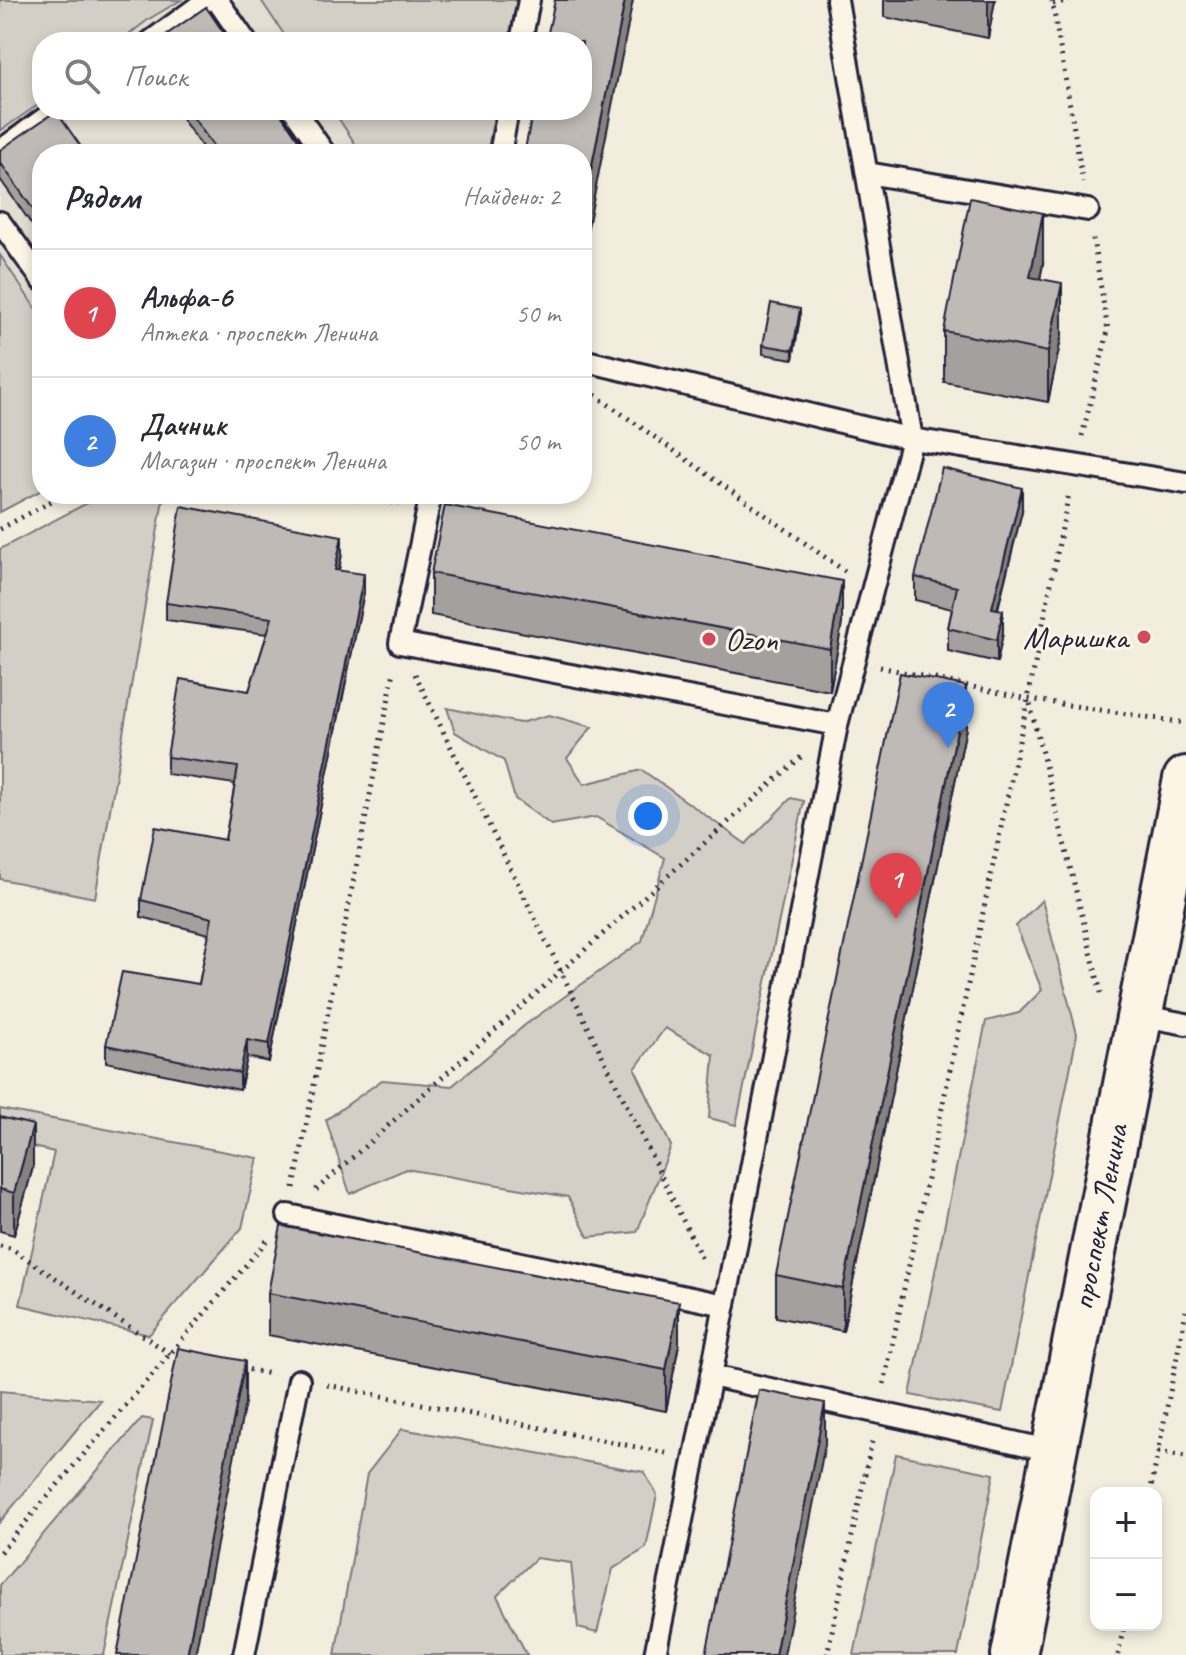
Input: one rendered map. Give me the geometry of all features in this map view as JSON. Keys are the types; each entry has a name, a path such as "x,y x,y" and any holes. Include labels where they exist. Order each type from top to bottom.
{"main road":[{"name":"проспект Ленина","path":"1014,1655 1186,779"}],"lane":[{"path":"164,32 207,0"},
{"path":"217,0 239,32"},
{"path":"523,32 529,0"},
{"path":"655,1655 837,725 912,439 837,0"},
{"path":"0,151 42,120"},
{"path":"301,120 318,144"},
{"path":"502,144 506,120"},
{"path":"867,173 1088,210"},
{"path":"0,222 32,266"},
{"path":"592,362 912,439 1186,483"},
{"path":"429,504 400,643 837,725"},
{"path":"1138,1015 1186,1024"},
{"path":"288,1215 725,1305"},
{"path":"711,1376 1054,1451"},
{"path":"244,1655 299,1380"}],"path":[{"path":"827,1655 1075,465 1108,331 1053,2 1070,0"},
{"path":"595,395 872,590"},
{"path":"0,529 46,504"},
{"path":"400,643 725,1305"},
{"path":"288,1215 400,643"},
{"path":"854,662 1028,699 1186,723"},
{"path":"1028,699 1101,994"},
{"path":"0,1552 288,1215 837,725"},
{"path":"0,1246 10,1248 169,1354 184,1357"},
{"path":"1151,1487 1186,1311"},
{"path":"227,1366 695,1458"},
{"path":"1158,1452 1186,1456"},
{"path":"1118,1655 1123,1631"}],"shaded area":[{"path":"0,0 442,0 436,32 32,32 32,120 419,120 415,144 32,144 32,423 0,418"},
{"path":"0,0 181,0 132,32 32,32 32,109 0,131"},
{"path":"261,0 517,0 510,32 282,32"},
{"path":"340,120 493,120 489,144 355,144"},
{"path":"0,255 32,303 32,495 0,512"},
{"path":"85,504 162,504 95,898 0,879 0,549"},
{"path":"447,708 520,723 549,715 592,727 567,758 584,784 642,770 746,844 791,798 804,801 736,1125 709,1118 714,1055 665,1028 635,1069 671,1146 637,1232 588,1237 568,1197 406,1169 350,1194 326,1120 382,1080 452,1086 525,1025 642,941 665,858 596,817 551,825 515,799 504,761 455,732"},
{"path":"1042,900 1077,1034 1002,1412 910,1395 986,1021 1019,1013 1042,990 1016,926"},
{"path":"0,1109 258,1158 242,1228 149,1335 20,1305 54,1152 0,1139"},
{"path":"0,1391 101,1400 0,1522"},
{"path":"142,1418 153,1420 104,1655 0,1655 0,1585"},
{"path":"402,1429 644,1472 657,1495 646,1548 613,1569 597,1633 578,1628 571,1563 536,1558 497,1596 527,1655 335,1655 367,1474"},
{"path":"896,1454 994,1474 958,1655 854,1655"}],"building":[{"path":"555,0 625,0 592,165 592,144 526,144 531,120 592,120 592,32 548,32"},
{"path":"206,7 223,32 170,32"},
{"path":"43,120 62,120 79,144 32,144 32,208 0,162 0,150"},
{"path":"195,120 285,120 301,144 212,144"},
{"path":"970,198 1043,213 1030,277 1062,283 1048,352 944,331"},
{"path":"771,303 800,309 793,350 763,345"},
{"path":"942,468 1022,488 992,608 1003,610 997,640 948,628 957,587 915,577"},
{"path":"445,505 842,581 830,649 431,573"},
{"path":"181,506 342,536 335,570 364,574 269,1044 247,1040 240,1073 106,1045 122,972 199,984 212,918 141,900 155,827 225,840 238,767 167,757 180,679 249,691 272,618 166,603"},
{"path":"900,673 966,686 843,1289 776,1275"},
{"path":"0,1117 33,1125 14,1193 0,1189"},
{"path":"281,1226 679,1302 666,1370 268,1293"},
{"path":"178,1348 245,1361 187,1655 117,1655"},
{"path":"759,1390 825,1403 775,1655 706,1655"}],"place":[{"name":"Маришка","path":"1144,637"},
{"name":"Ozon","path":"709,639"},
{"name":"Дачник","path":"948,748"},
{"name":"Альфа-6","path":"896,919"}]}
